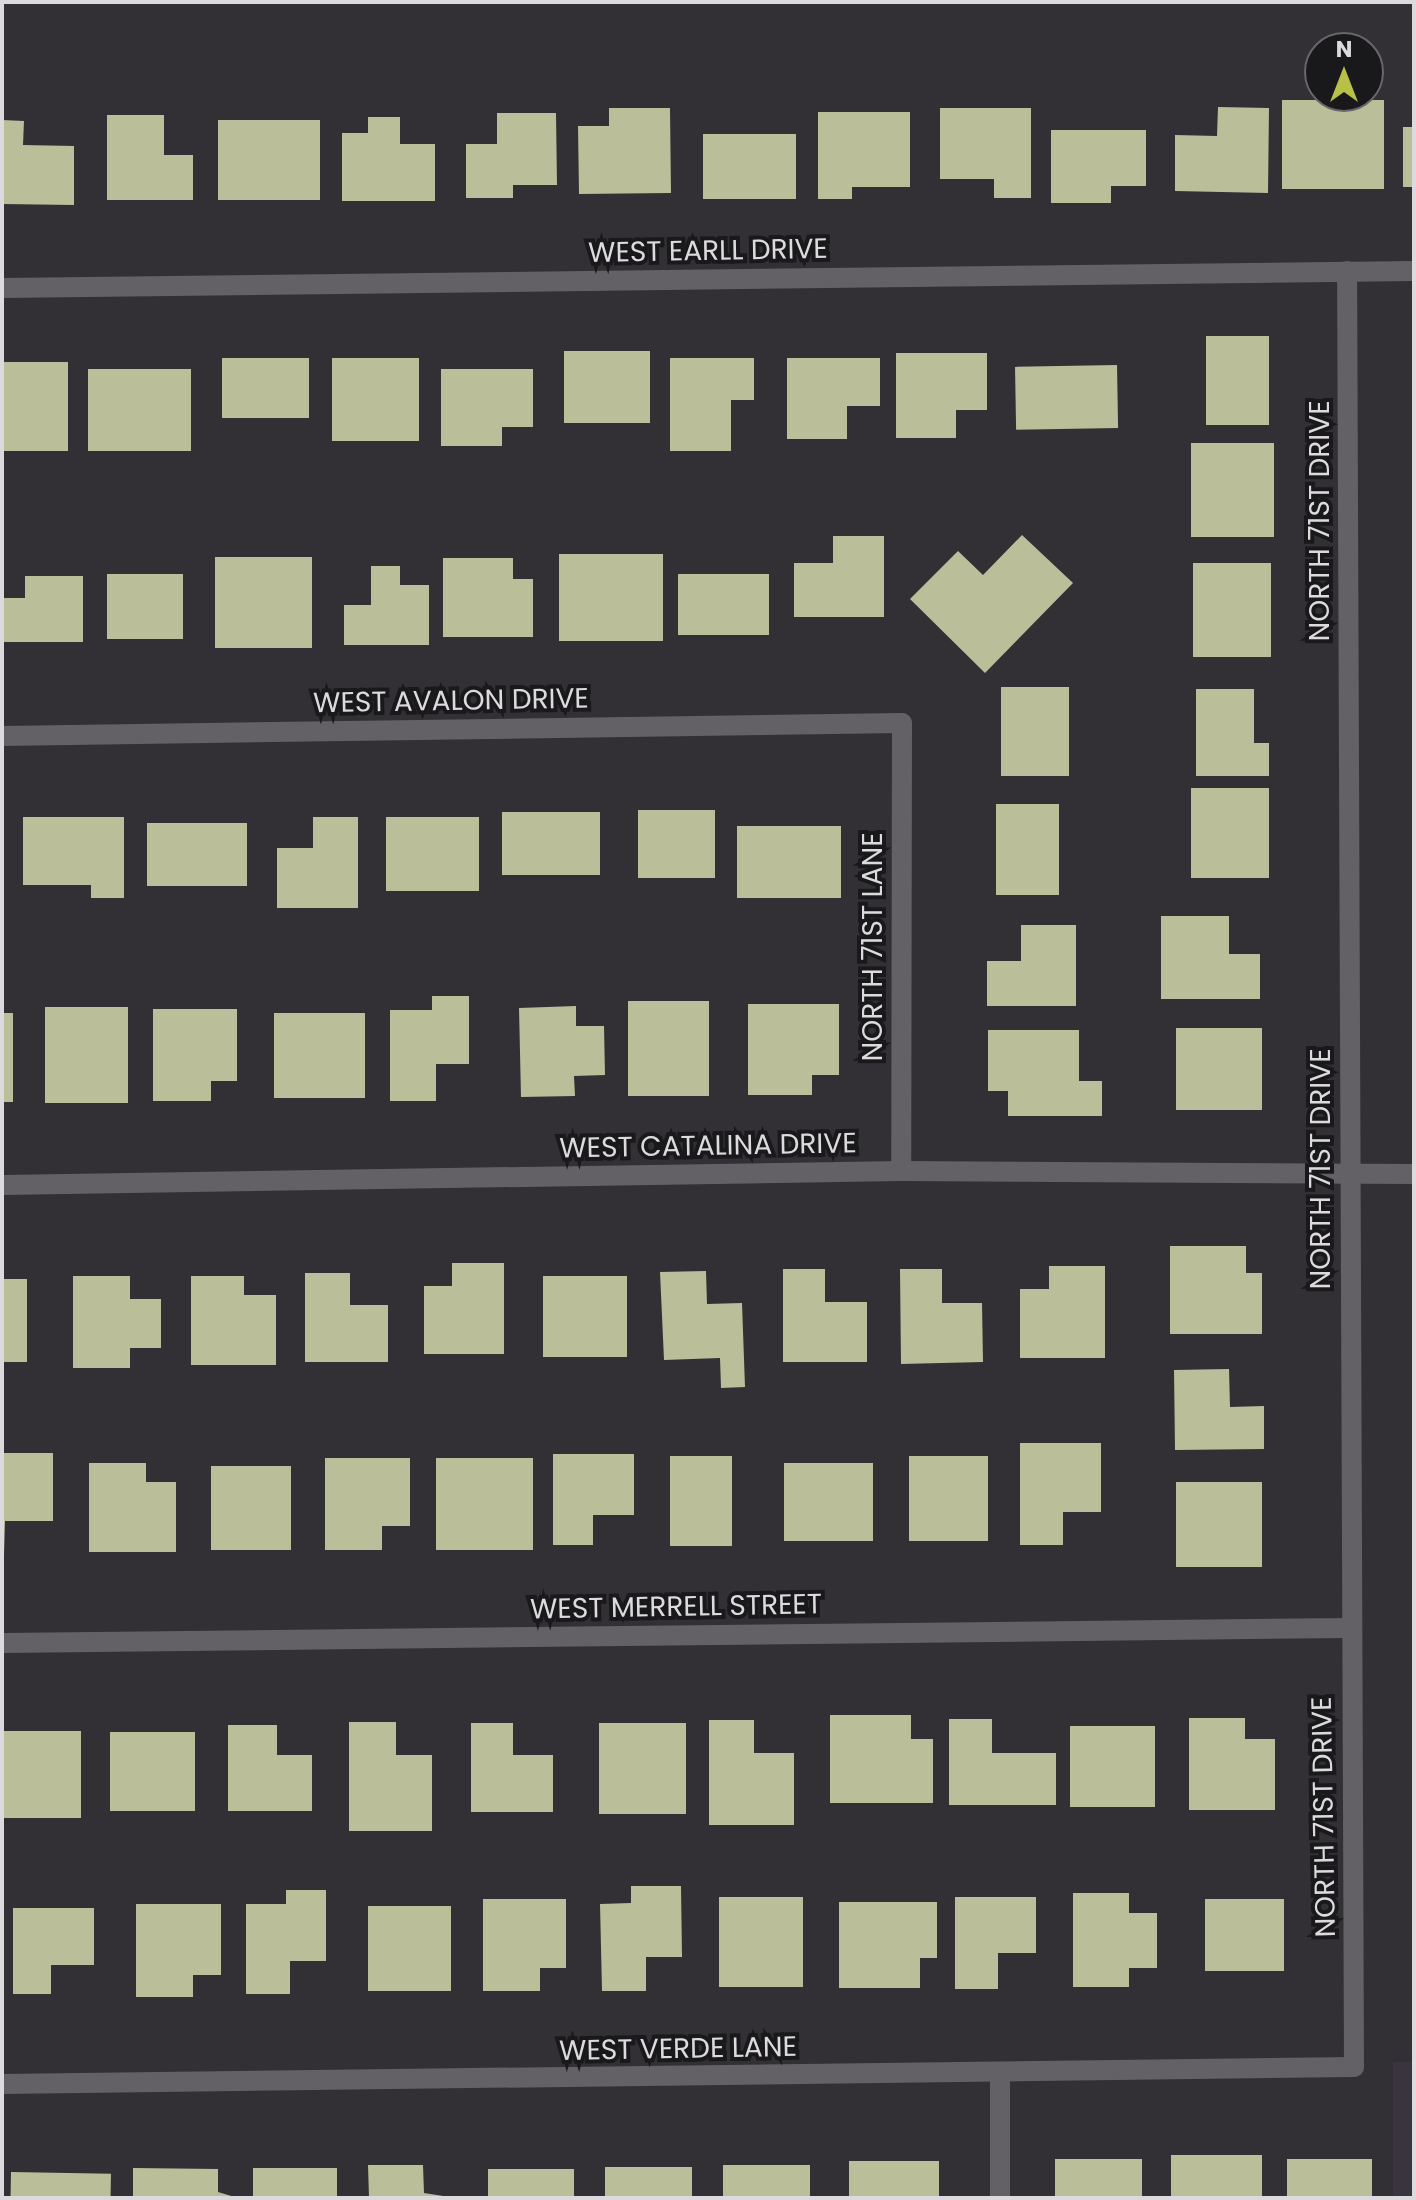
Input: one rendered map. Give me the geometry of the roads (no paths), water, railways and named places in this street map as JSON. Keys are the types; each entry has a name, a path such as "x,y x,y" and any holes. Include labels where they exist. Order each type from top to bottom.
{"street":[{"name":"NORTH 71ST DRIVE","path":"1347,271 1354,2067"},
{"name":"WEST EARLL DRIVE","path":"2,288 1414,271"},
{"name":"WEST AVALON DRIVE","path":"2,736 902,723"},
{"name":"NORTH 71ST LANE","path":"901,1171 902,723"},
{"name":"WEST CATALINA DRIVE","path":"2,1185 901,1171 1414,1174"},
{"name":"WEST MERRELL STREET","path":"2,1643 1350,1628"},
{"name":"WEST VERDE LANE","path":"2,2084 1354,2067"},
{"path":"1000,2073 1000,2198"}]}
